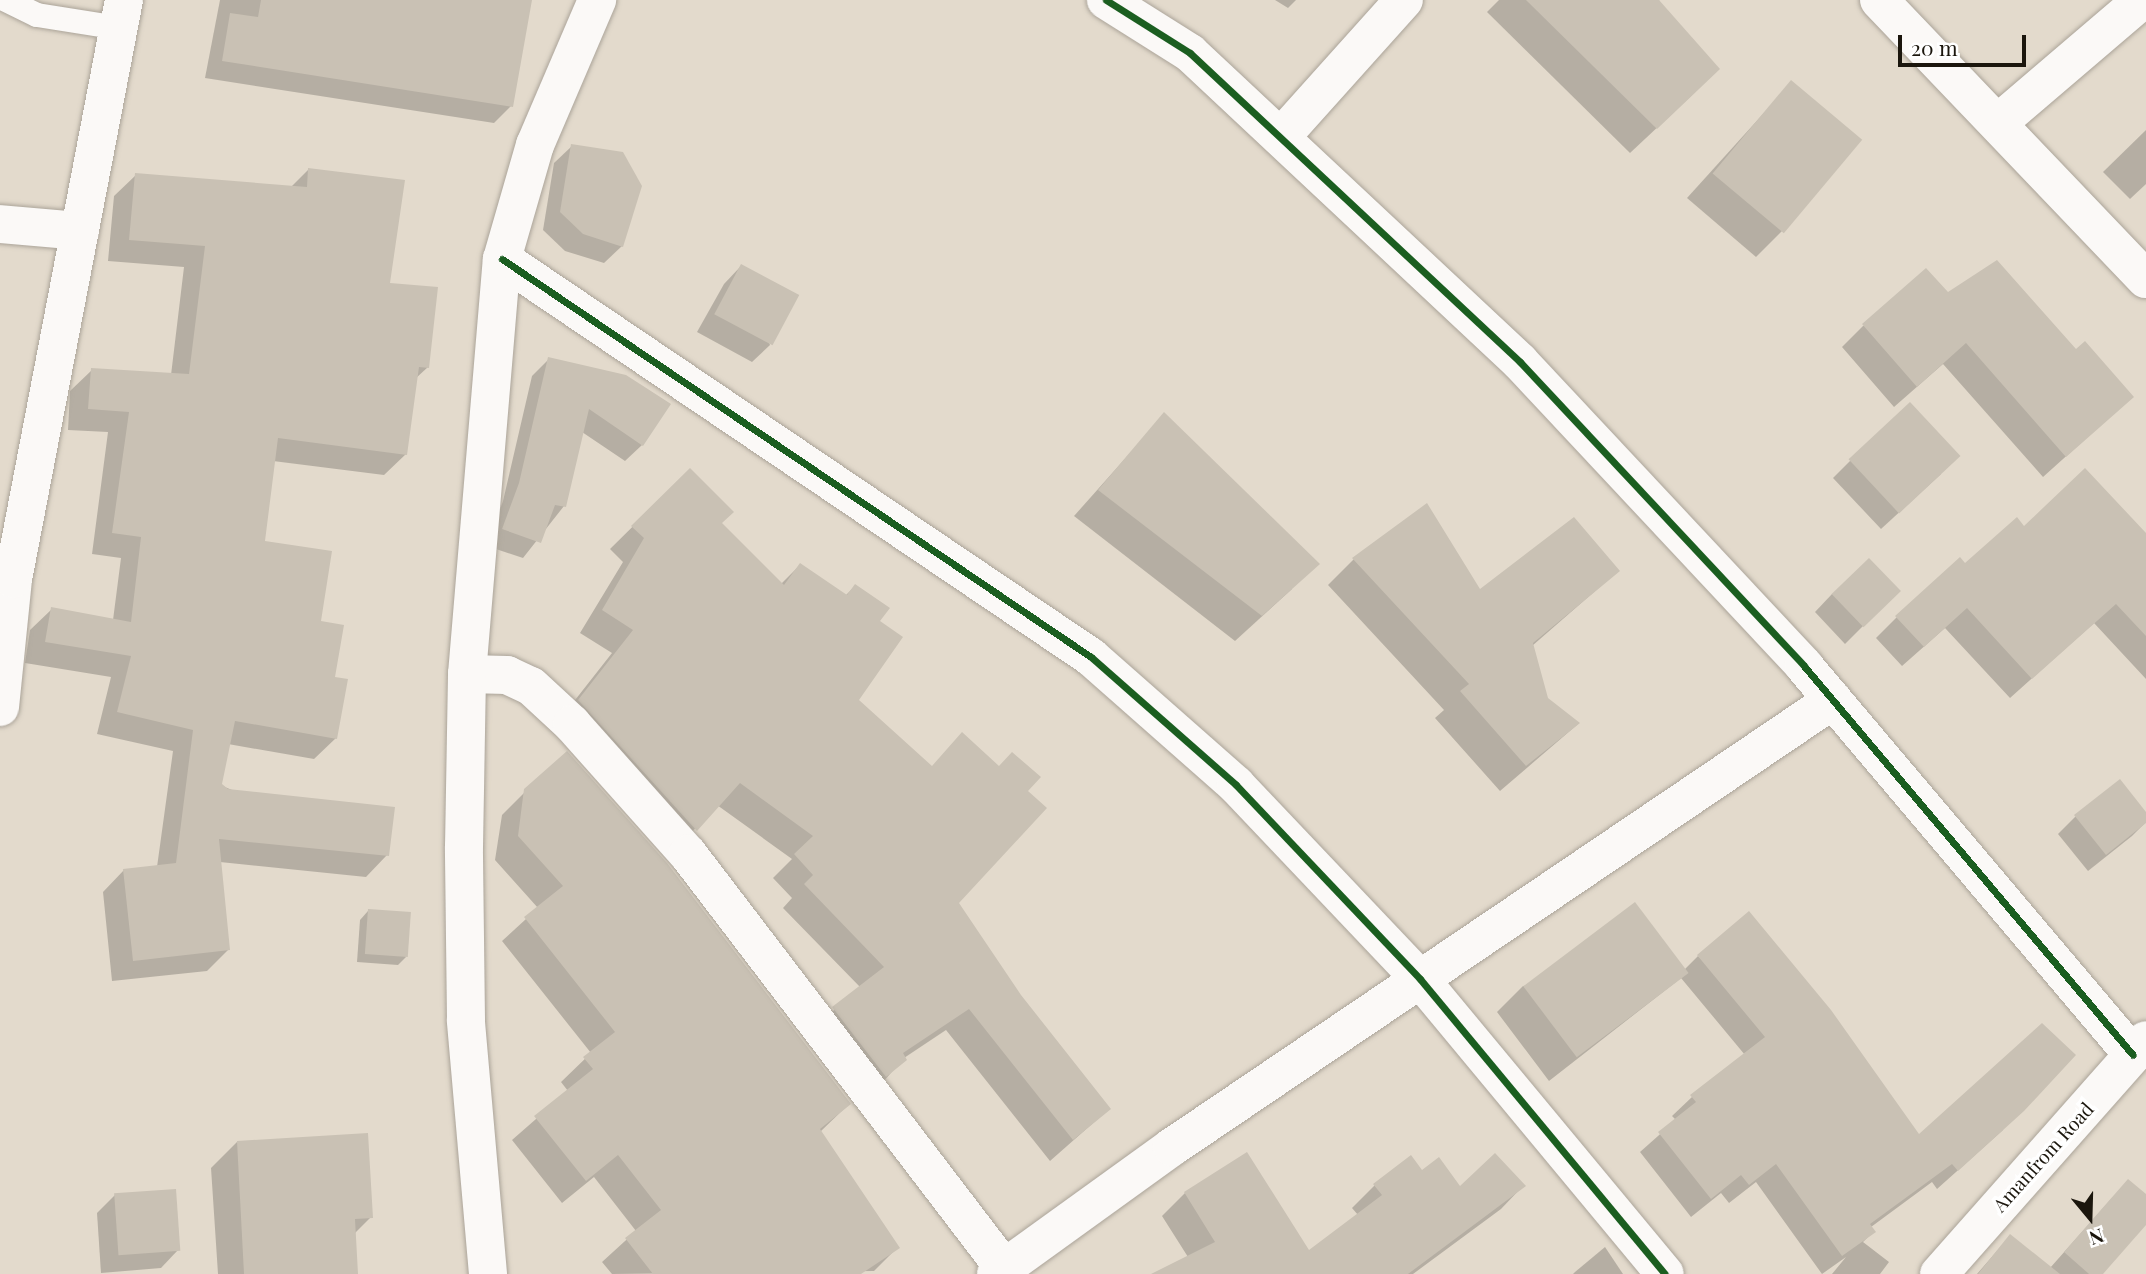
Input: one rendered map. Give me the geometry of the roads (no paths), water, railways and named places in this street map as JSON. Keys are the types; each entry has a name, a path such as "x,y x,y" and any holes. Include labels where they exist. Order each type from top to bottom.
{"street":[{"path":"488,1274 466,1020 467,674 502,259 535,145 597,0"},
{"path":"1106,0 1191,53 1520,362 1833,700 2139,1048"},
{"path":"1281,137 1404,0"},
{"path":"1879,0 2146,279"},
{"path":"1998,123 2142,0"},
{"path":"0,707 13,579 121,14"},
{"path":"0,224 80,231"},
{"path":"502,259 1091,657 1236,785 1420,979 1665,1274"},
{"path":"467,674 508,675 531,686 572,724 688,854 1000,1271 1172,1147 1833,700"},
{"name":"Amanfrom Road","path":"1939,1274 2139,1048"}],"lane":[{"path":"6,0 37,15 121,14"}]}
